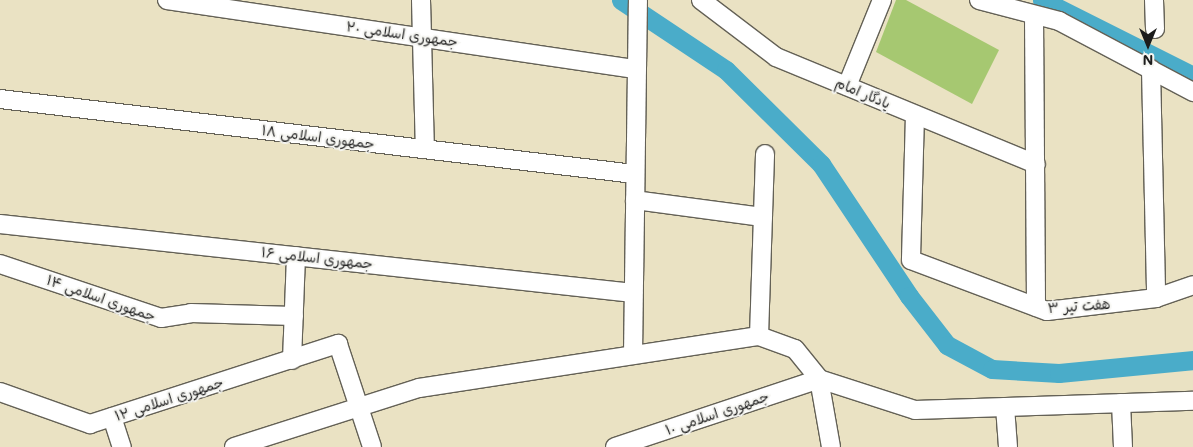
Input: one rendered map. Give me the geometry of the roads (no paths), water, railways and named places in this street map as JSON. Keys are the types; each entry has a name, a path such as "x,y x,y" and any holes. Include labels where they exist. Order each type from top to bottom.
{"street":[{"name":"جمهوری اسلامی ۲۰","path":"167,0 637,69"},
{"path":"421,0 425,150"},
{"path":"633,356 638,0"},
{"name":"یادگار امام","path":"702,0 776,57 1036,164"},
{"path":"847,86 882,0"},
{"path":"979,0 1034,16 1059,21 1193,92"},
{"path":"1154,0 1155,29"},
{"path":"1034,16 1036,307"},
{"path":"1151,69 1156,298"},
{"name":"جمهوری اسلامی ۱۸","path":"0,99 635,174"},
{"name":"هفت تیر ۳","path":"915,115 911,260 1047,311 1156,298 1193,286"},
{"path":"759,336 766,154"},
{"path":"635,200 763,217"},
{"name":"جمهوری اسلامی ۱۶","path":"0,224 633,293"},
{"path":"292,360 296,256"},
{"name":"جمهوری اسلامی ۱۴","path":"0,264 161,318 191,313 294,316"},
{"path":"234,447 419,388 759,336 795,349 818,379 831,447"},
{"name":"جمهوری اسلامی ۱۲","path":"0,392 90,424 338,344 359,407"},
{"path":"818,379 914,410 1193,401"},
{"name":"جمهوری اسلامی ۱۰","path":"615,447 818,379"},
{"path":"1121,403 1122,447"},
{"path":"359,407 372,447"},
{"path":"1005,407 1008,447"},
{"path":"112,417 122,447"}],"waterway":[{"path":"621,0 726,70 821,164 909,296 947,345 992,369 1059,373 1193,360"},
{"path":"1042,0 1193,76"}]}
